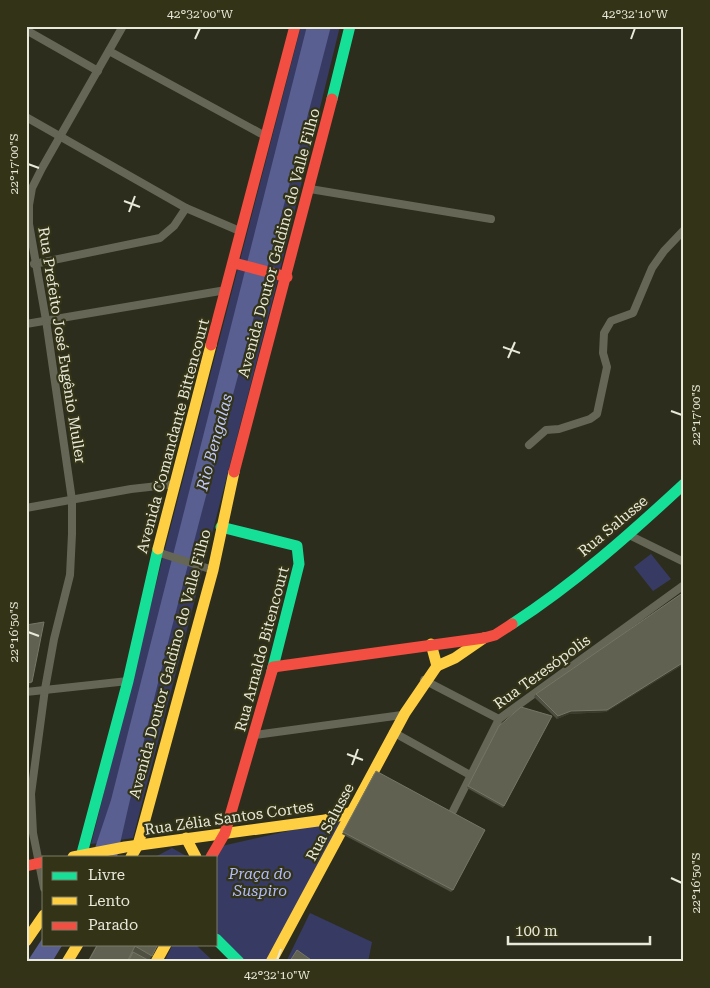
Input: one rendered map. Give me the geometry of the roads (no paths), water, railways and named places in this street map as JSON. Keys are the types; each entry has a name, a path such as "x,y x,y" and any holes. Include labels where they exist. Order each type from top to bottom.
{"main road":[{"name":"Avenida Comandante Bittencourt","path":"82,855 128,681 157,552 226,290 238,264 242,232 295,26"},
{"name":"Avenida Doutor Galdino do Valle Filho","path":"128,852 138,845 213,570 281,276 310,189 350,26"},
{"path":"238,264 281,276"},
{"name":"Rua Salusse","path":"484,638 507,630 526,617 629,535 684,484"},
{"name":"Rua Arnaldo Bitencourt","path":"212,856 225,833 255,734 297,576 299,551 291,543 222,527"},
{"path":"431,644 437,666 455,658 484,638"},
{"path":"273,667 484,638"},
{"name":"Rua Salusse","path":"271,962 402,715 424,680 437,666"},
{"name":"Rua Zélia Santos Cortes","path":"138,845 325,820 352,812"},
{"path":"186,838 195,856"},
{"path":"82,855 128,852"},
{"path":"26,866 42,863"},
{"path":"26,941 42,918"},
{"path":"218,941 239,962"},
{"path":"68,962 77,946"},
{"path":"156,962 165,946"}],"street":[{"name":"Rua Prefeito José Eugênio Muller","path":"42,863 33,833 31,794 45,689 54,639 70,575 72,500 46,320 29,231 29,205 32,188 109,51 120,27"},
{"path":"26,30 98,71"},
{"path":"109,51 267,138"},
{"path":"26,118 186,208 242,232"},
{"path":"310,189 491,219"},
{"path":"34,264 160,238 174,226 186,208"},
{"path":"529,445 546,430 559,429 590,419 598,414 607,367 603,353 604,333 611,321 633,313 652,268 664,250 684,230"},
{"path":"26,324 226,290"},
{"path":"26,508 176,484"},
{"path":"629,535 684,562"},
{"path":"157,552 213,570"},
{"name":"Rua Teresópolis","path":"453,812 499,718 684,585"},
{"path":"424,680 499,718"},
{"path":"26,692 128,681"},
{"path":"255,734 402,715"},
{"path":"393,732 470,775"}],"water":[{"name":"Rio Bengalas","path":"307,26 331,26 193,544 117,856 92,856 111,800"},
{"path":"42,939 42,946 62,946 52,962 27,962"}],"park label":[{"name":"Praça do Suspiro","path":"260,882"}]}
